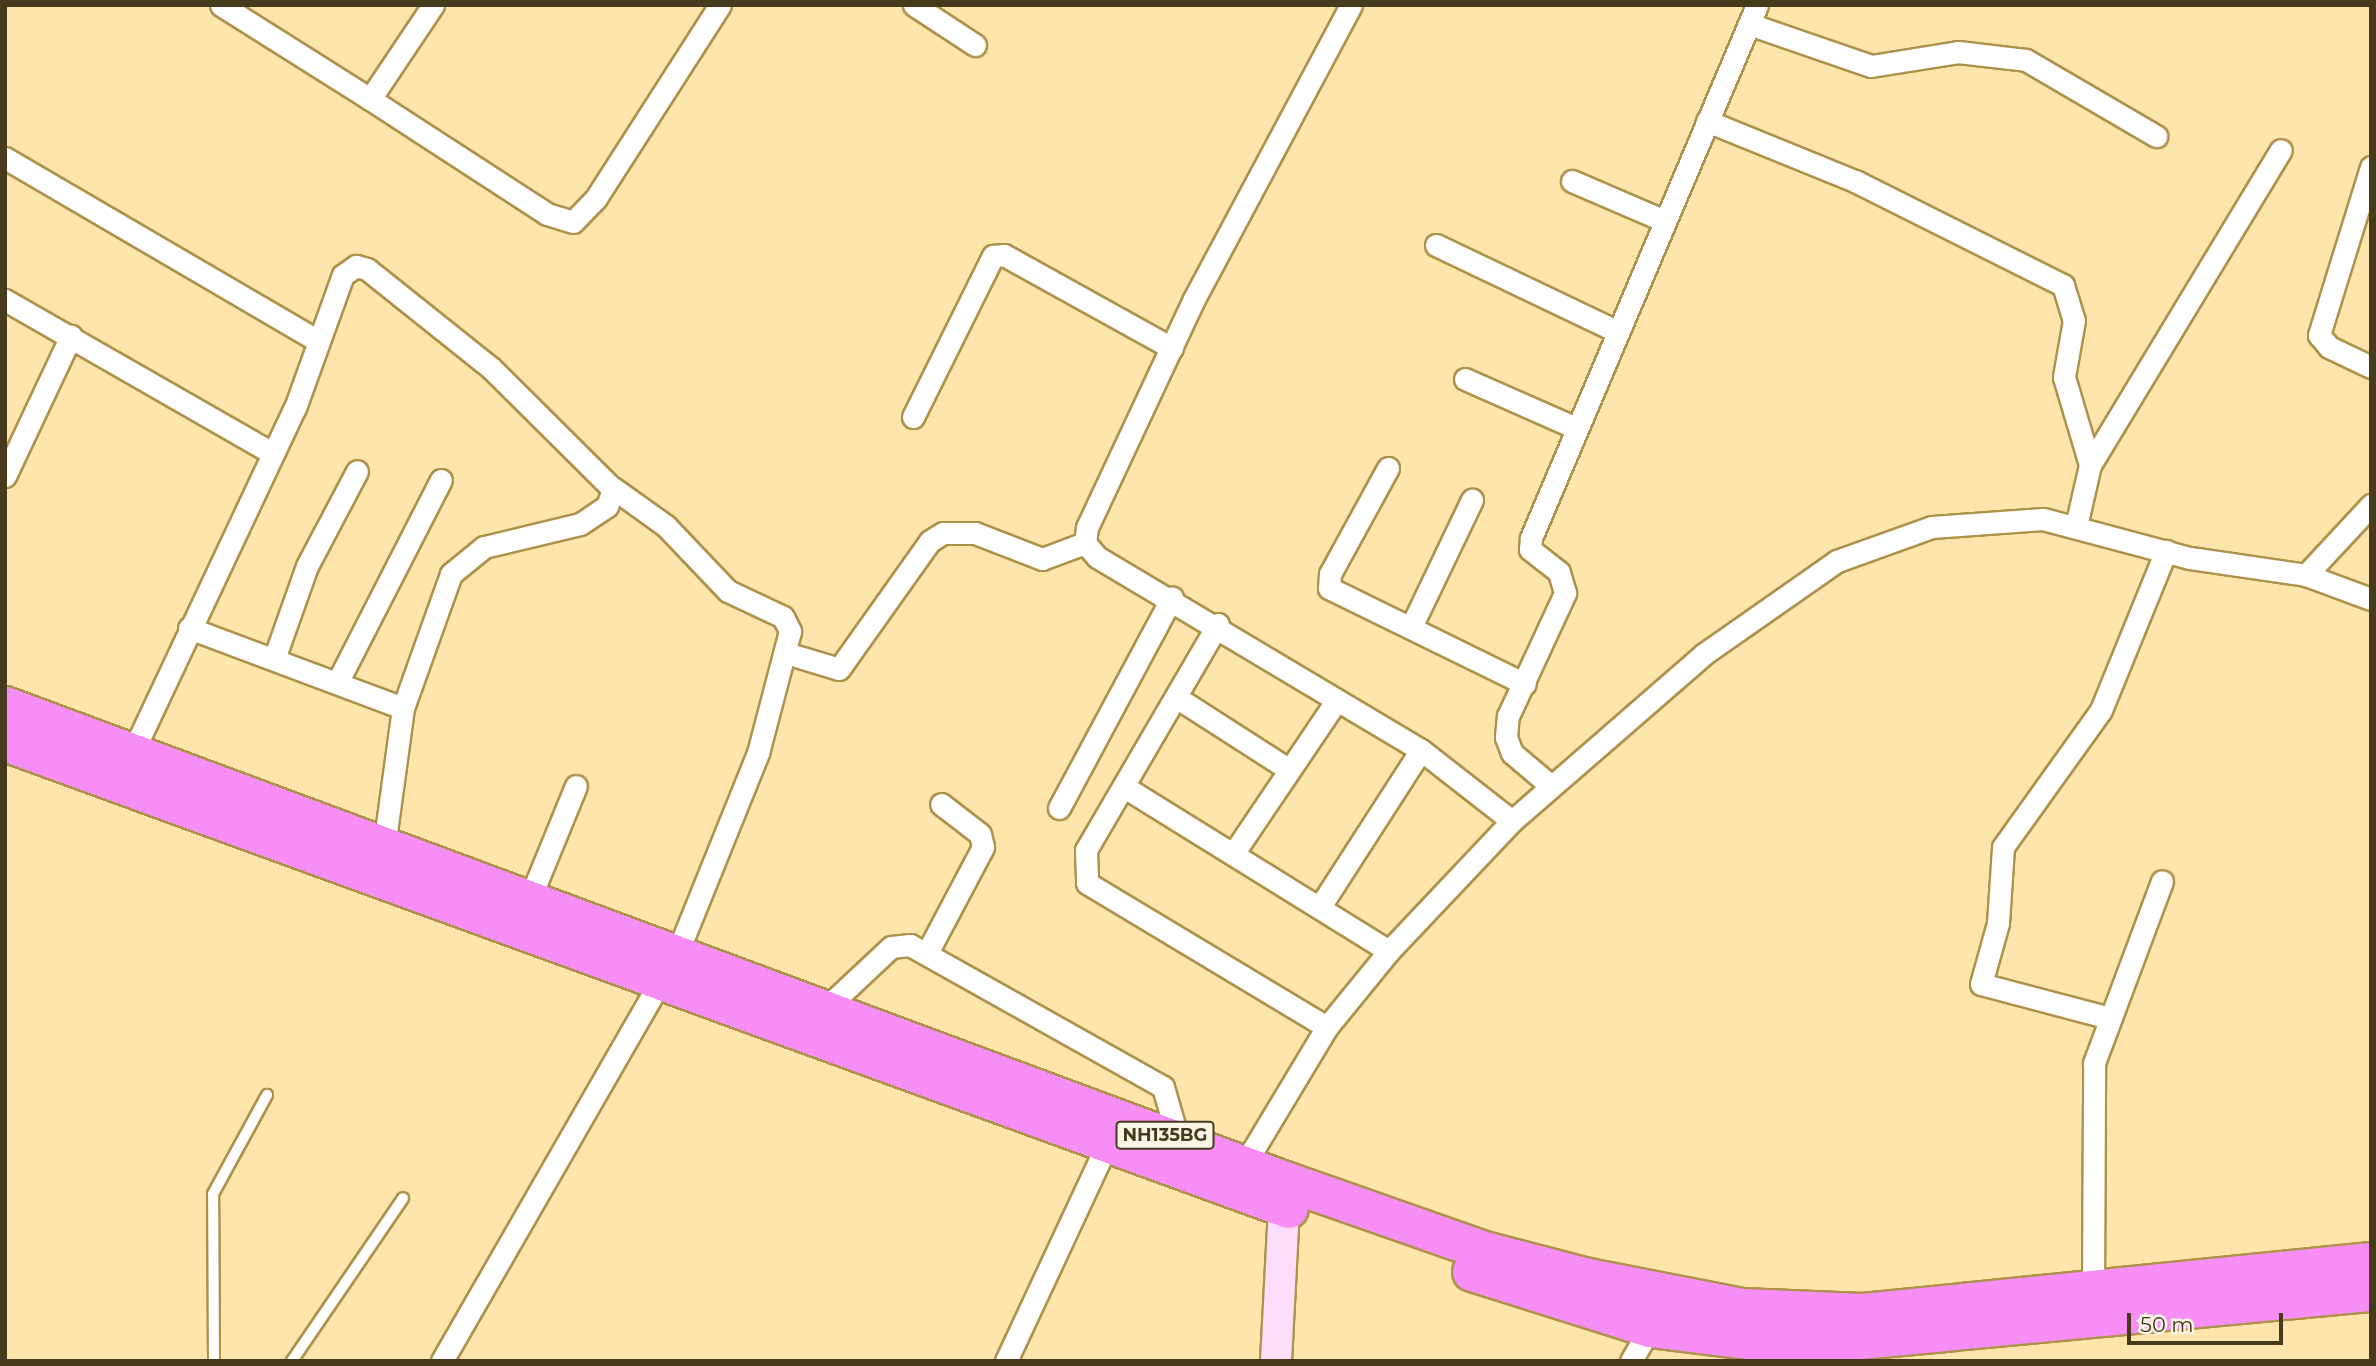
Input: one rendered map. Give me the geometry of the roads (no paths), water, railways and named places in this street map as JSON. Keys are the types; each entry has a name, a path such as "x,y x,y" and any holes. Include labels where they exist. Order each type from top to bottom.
{"highway":[{"name":"NH135BG","path":"5,706 126,769 669,966 1107,1147 1488,1252 1743,1308 1863,1313 2371,1262"},
{"name":"NH135BG","path":"5,742 126,769 384,846 530,898 669,966 825,1009 1178,1139 1244,1165 1285,1194 1650,1328 1796,1346 1867,1344 2371,1292"}],"street":[{"path":"221,5 547,214 573,222 596,198 720,5"},
{"path":"370,99 433,5"},
{"path":"914,5 975,45"},
{"path":"1351,5 1172,348 1087,527 1085,543 1097,557 1218,624 1421,750 1512,821"},
{"path":"1552,786 1508,746 1508,716 1525,684 1565,582 1537,558 1531,538 1753,15 1871,66 1958,52 2026,60 2156,136"},
{"path":"1707,121 1855,181 2063,285 2073,301 2074,320 2064,377 2090,465"},
{"path":"2076,526 2090,465 2281,150"},
{"path":"5,158 316,340"},
{"path":"2371,167 2319,335 2329,347 2371,367"},
{"path":"1572,181 1665,220"},
{"path":"1436,245 1618,332"},
{"path":"913,417 993,256 1004,255 1172,348"},
{"path":"126,769 189,628 295,408 316,340 343,275 356,266 367,269 491,368 613,488 666,526 727,591 783,617 790,631 786,653 758,753 669,966 442,1361"},
{"path":"5,300 272,453"},
{"path":"5,477 71,336"},
{"path":"1465,379 1576,428"},
{"path":"1388,468 1330,575 1329,587 1412,625 1525,684"},
{"path":"274,659 307,566 357,471"},
{"path":"337,683 441,480"},
{"path":"384,846 403,708 451,574 484,547 580,524 607,506 613,488"},
{"path":"1412,625 1472,500"},
{"path":"2306,575 2371,505"},
{"path":"1244,1165 1328,1027 1389,951 1512,821 1704,654 1837,561 1932,527 1990,518 2076,526 2166,551 2306,575 2371,599"},
{"path":"786,653 839,669 930,541 943,533 975,533 1042,559 1085,543"},
{"path":"2106,1017 1981,984 1998,923 2003,848 2101,710 2166,551"},
{"path":"1059,808 1172,597"},
{"path":"1218,624 1179,699 1086,850 1087,883 1328,1027"},
{"path":"189,628 403,708"},
{"path":"1179,699 1288,769"},
{"path":"1235,851 1337,700"},
{"path":"1321,905 1421,750"},
{"path":"530,898 576,786"},
{"path":"1126,788 1235,851 1389,951"},
{"path":"928,951 983,847 980,834 941,804"},
{"path":"2093,1288 2089,1117 2106,1017 2162,881"},
{"path":"825,1009 891,947 928,951 1163,1087 1173,1105 1178,1139"},
{"path":"1006,1361 1107,1147"},
{"path":"1276,1361 1285,1194"},
{"path":"1631,1361 1650,1328"}],"lane":[{"path":"214,1361 213,1194 267,1095"},
{"path":"292,1361 403,1198"}]}
